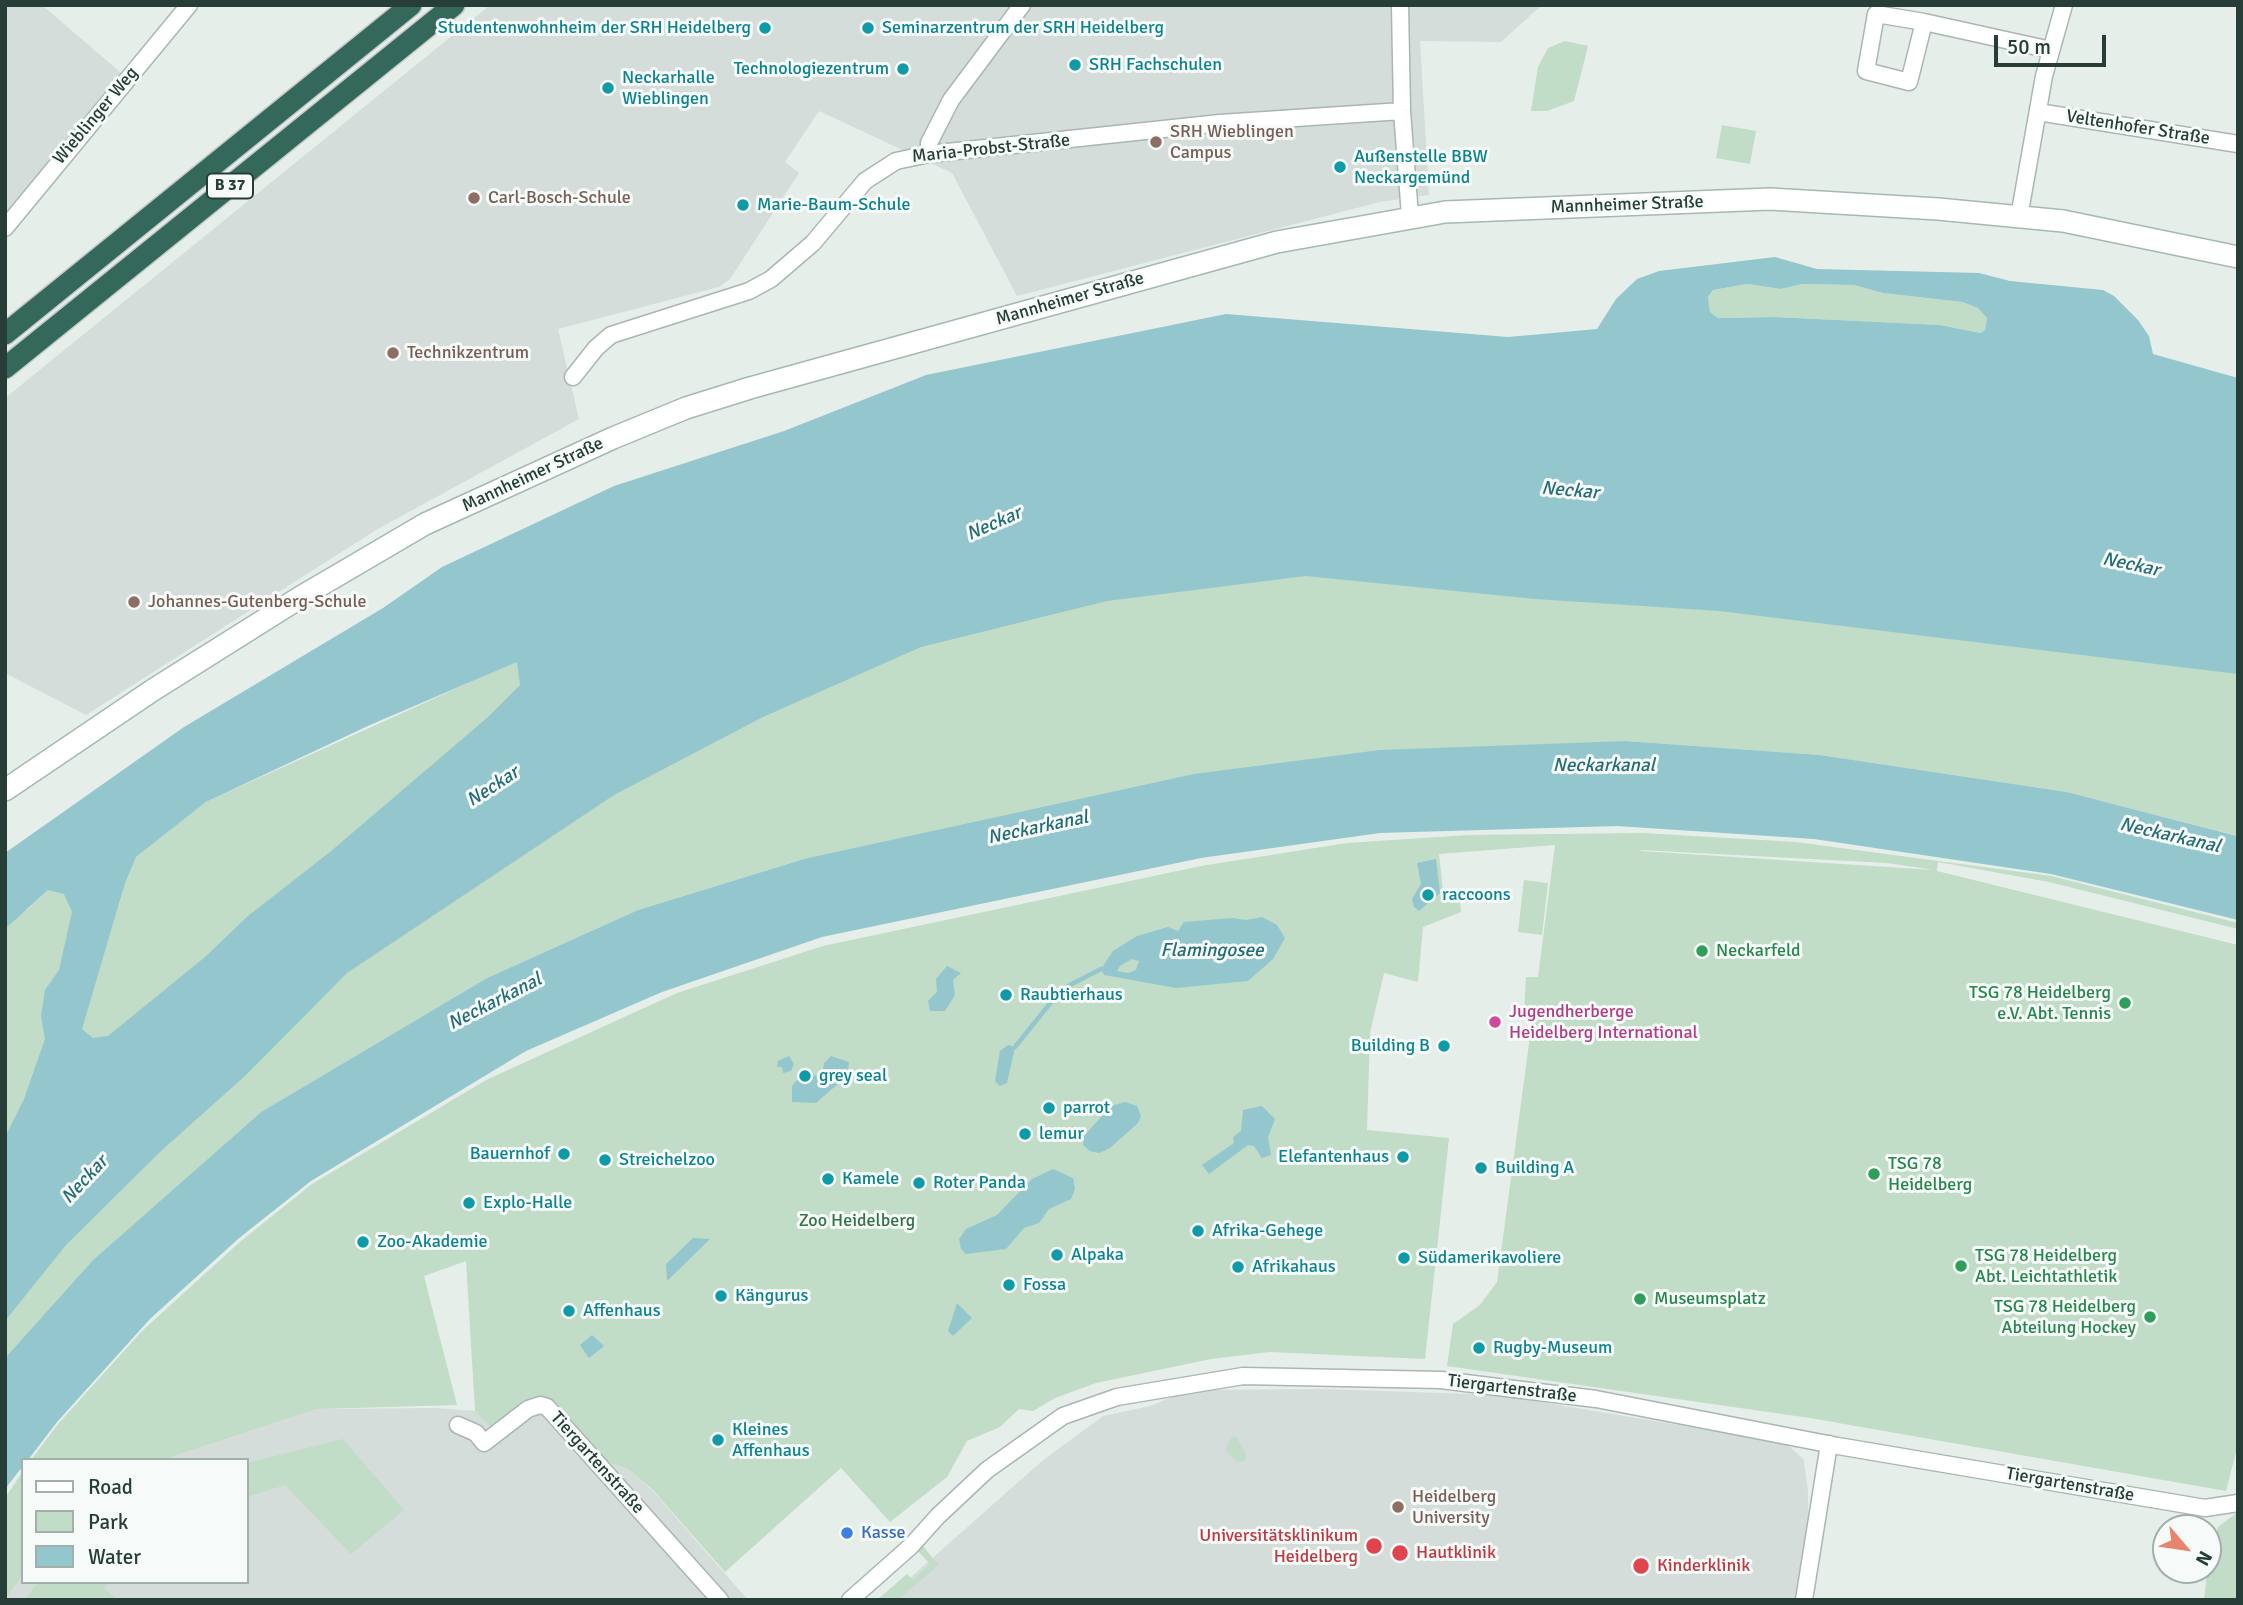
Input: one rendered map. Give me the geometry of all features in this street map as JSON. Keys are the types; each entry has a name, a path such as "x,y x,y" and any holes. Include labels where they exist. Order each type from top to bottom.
{"highway":[{"name":"B 37","path":"5,334 411,5"},
{"name":"B 37","path":"5,368 454,5"}],"street":[{"name":"Wieblinger Weg","path":"5,228 189,5"},
{"path":"929,154 929,143 951,100 1022,5"},
{"path":"1400,5 1402,111 1410,216"},
{"path":"2019,217 2051,50 2064,5"},
{"path":"1924,22 1909,82 1866,71 1876,14 1924,22 2051,50"},
{"name":"Maria-Probst-Straße","path":"573,377 596,348 611,335 749,291 771,279 813,243 854,192 875,172 896,161 929,154 1220,123 1402,111"},
{"name":"Veltenhofer Straße","path":"2038,112 2238,144"},
{"name":"Mannheimer Straße","path":"5,790 153,690 304,595 425,524 598,444 686,408 1277,242 1410,216 1509,209 1770,199 2063,221 2238,257"},
{"name":"Tiergartenstraße","path":"850,1600 911,1546 938,1516 987,1470 1063,1416 1118,1397 1226,1378 1268,1374 1450,1381 1596,1399 1829,1444 2205,1507 2238,1503"},
{"name":"Tiergartenstraße","path":"458,1425 476,1433 484,1443 528,1409 540,1405 547,1407 720,1600"},
{"path":"1804,1600 1829,1444"}],"shaded area":[{"path":"5,5 42,5 134,84 5,237"},
{"path":"490,5 1542,5 1501,42 1420,41 1429,195 1380,202 1017,296 952,173 819,111 785,162 799,173 730,279 719,287 558,329 579,419 376,530 86,715 5,673 5,398"},
{"name":"Heidelberg University","path":"1324,1389 1499,1395 1786,1443 1804,1460 1808,1492 1808,1523 1795,1600 885,1600 1042,1461 1103,1416 1150,1406 1190,1390"},
{"path":"542,1404 601,1460 628,1469 652,1490 748,1600 5,1600 5,1581 21,1561 21,1584 248,1584 248,1458 168,1458 317,1409 436,1408 475,1411 490,1427"}],"green space":[{"path":"1565,41 1588,46 1574,101 1547,111 1531,111 1538,67 1548,48"},
{"path":"1722,125 1756,131 1750,164 1716,158"},
{"path":"1747,284 1781,289 1802,284 1854,285 1883,293 1962,302 1978,308 1987,318 1985,330 1981,333 1940,325 1776,317 1718,318 1710,312 1708,297 1713,290"},
{"path":"1022,509 2238,548 2238,836 2067,792 1820,755 1626,741 804,859 638,910 487,978 261,1112 93,1260 5,1358 5,917 28,909 48,890 136,857 206,802 517,661"},
{"name":"Zoo Heidelberg","path":"1642,833 1796,842 2051,876 2238,923 2238,929 2049,882 1938,862 1937,871 2238,945 2238,1444 2226,1491 1810,1418 1447,1366 1453,1324 1480,1305 1497,1282 1533,1014 1524,1012 1526,977 1538,977 1555,845 1439,854 1444,901 1460,902 1461,912 1423,927 1418,982 1384,973 1370,1033 1367,1130 1449,1138 1425,1359 1270,1352 1211,1359 1096,1383 1055,1398 1033,1411 1019,1409 1000,1427 967,1441 947,1477 890,1522 841,1468 725,1572 652,1489 628,1469 601,1460 550,1406 528,1409 490,1427 475,1411 466,1261 424,1276 457,1405 317,1409 168,1458 32,1458 58,1424 142,1331 241,1241 312,1184 486,1080 677,993 823,946 1201,866 1347,843 1469,835","holes":["1641,850 1887,863 1934,870 1641,851"]},
{"path":"1524,880 1548,883 1542,935 1518,932"},
{"path":"1236,1436 1246,1455 1245,1460 1238,1463 1225,1450 1231,1438"},
{"path":"343,1439 404,1510 351,1554 285,1485 248,1497 248,1463"},
{"path":"21,1474 21,1577 5,1599 5,1498"},
{"path":"2238,1512 2238,1600 2204,1600 2206,1584 2222,1584 2222,1524"},
{"path":"923,1546 938,1565 898,1600 877,1600 907,1574 913,1580 930,1564 918,1551"},
{"path":"37,1584 108,1584 104,1588 115,1598 25,1600"}],"water":[{"name":"Neckar","path":"1775,257 1817,269 1979,273 2010,281 2103,290 2114,296 2138,320 2149,336 2153,354 2238,378 2238,674 1719,611 1535,599 1306,576 1107,601 921,647 763,717 614,795 347,973 246,1075 161,1151 66,1245 5,1321 5,1137 24,1099 45,1039 41,1016 45,990 59,970 72,912 64,894 48,890 5,929 5,853 184,727 383,608 442,567 614,486 784,431 926,375 1226,314 1508,337 1597,329 1616,299 1637,279 1659,271","holes":["1747,284 1781,289 1802,284 1854,285 1883,293 1962,302 1978,308 1987,318 1985,330 1981,333 1940,325 1775,317 1718,318 1710,312 1708,297 1713,290","517,662 520,685 488,717 330,852 248,916 205,957 108,1036 93,1038 82,1029 125,883 136,857 206,802 370,725"]},
{"name":"Neckarkanal","path":"1626,741 1820,755 2067,792 2237,836 2238,920 2051,874 1814,839 1617,826 1380,833 1201,858 822,937 662,992 526,1051 311,1181 238,1239 150,1319 57,1422 30,1458 21,1458 21,1469 5,1489 5,1358 93,1260 261,1112 487,978 638,910 804,859 1194,774 1380,750"},
{"path":"1436,859 1440,893 1419,911 1414,907 1412,899 1421,884 1417,863"},
{"name":"Flamingosee","path":"1262,917 1277,925 1285,938 1273,959 1248,981 1176,988 1104,975 1101,969 1113,951 1137,936 1168,927 1178,931 1184,922 1232,918 1246,920","holes":["1132,959 1139,961 1136,970 1128,973 1117,971"]},
{"path":"947,966 961,973 953,980 955,995 945,1011 930,1011 928,1001 937,992 936,979"},
{"path":"1008,1045 1015,1047 1007,1083 1000,1086 995,1081 1000,1051"},
{"path":"789,1056 794,1064 791,1071 783,1073 782,1067 777,1067 778,1061"},
{"path":"831,1056 849,1062 847,1076 816,1103 792,1102 792,1086 799,1078 822,1074 824,1063"},
{"path":"1125,1102 1137,1106 1141,1116 1138,1123 1110,1148 1099,1153 1090,1151 1083,1145 1084,1136 1111,1106"},
{"path":"1262,1106 1275,1119 1268,1137 1271,1155 1262,1158 1254,1146 1248,1145 1209,1174 1202,1165 1234,1143 1233,1137 1241,1131 1243,1110"},
{"path":"1053,1169 1073,1178 1075,1189 1071,1199 1049,1209 1039,1223 1024,1228 1006,1249 966,1254 961,1249 959,1239 966,1229 997,1215 1032,1179"},
{"path":"693,1238 710,1239 667,1281 666,1264"},
{"path":"957,1303 972,1318 953,1336 948,1331"},
{"path":"592,1335 604,1346 589,1358 580,1345"}],"waterway":[{"path":"1015,1047 1056,996 1068,986 1101,969"}],"place":[{"name":"Studentenwohnheim der SRH Heidelberg","path":"765,28"},
{"name":"Seminarzentrum der SRH Heidelberg","path":"868,28"},
{"name":"SRH Fachschulen","path":"1075,65"},
{"name":"Technologiezentrum","path":"903,69"},
{"name":"Neckarhalle Wieblingen","path":"608,88"},
{"name":"SRH Wieblingen Campus","path":"1156,142"},
{"name":"Außenstelle BBW Neckargemünd","path":"1340,167"},
{"name":"Carl-Bosch-Schule","path":"474,198"},
{"name":"Marie-Baum-Schule","path":"743,205"},
{"name":"Technikzentrum","path":"393,353"},
{"name":"Johannes-Gutenberg-Schule","path":"134,602"},
{"name":"raccoons","path":"1428,895"},
{"name":"Neckarfeld","path":"1702,951"},
{"name":"Raubtierhaus","path":"1006,995"},
{"name":"TSG 78 Heidelberg e.V. Abt. Tennis","path":"2125,1003"},
{"name":"Jugendherberge Heidelberg International","path":"1495,1022"},
{"name":"Building B","path":"1444,1046"},
{"name":"grey seal","path":"805,1076"},
{"name":"parrot","path":"1049,1108"},
{"name":"lemur","path":"1025,1134"},
{"name":"Bauernhof","path":"564,1154"},
{"name":"Elefantenhaus","path":"1403,1157"},
{"name":"Streichelzoo","path":"605,1160"},
{"name":"Building A","path":"1481,1168"},
{"name":"TSG 78 Heidelberg","path":"1874,1174"},
{"name":"Kamele","path":"828,1179"},
{"name":"Roter Panda","path":"919,1183"},
{"name":"Explo-Halle","path":"469,1203"},
{"name":"Afrika-Gehege","path":"1198,1231"},
{"name":"Zoo-Akademie","path":"363,1242"},
{"name":"Alpaka","path":"1057,1255"},
{"name":"Südamerikavoliere","path":"1404,1258"},
{"name":"TSG 78 Heidelberg Abt. Leichtathletik","path":"1961,1266"},
{"name":"Afrikahaus","path":"1238,1267"},
{"name":"Fossa","path":"1009,1285"},
{"name":"Kängurus","path":"721,1296"},
{"name":"Museumsplatz","path":"1640,1299"},
{"name":"Affenhaus","path":"569,1311"},
{"name":"TSG 78 Heidelberg Abteilung Hockey","path":"2150,1317"},
{"name":"Rugby-Museum","path":"1479,1348"},
{"name":"Kleines Affenhaus","path":"718,1440"},
{"name":"Heidelberg University","path":"1398,1507"},
{"name":"Kasse","path":"847,1533"},
{"name":"Universitätsklinikum Heidelberg","path":"1374,1546"},
{"name":"Hautklinik","path":"1400,1553"},
{"name":"Kinderklinik","path":"1641,1566"}]}
